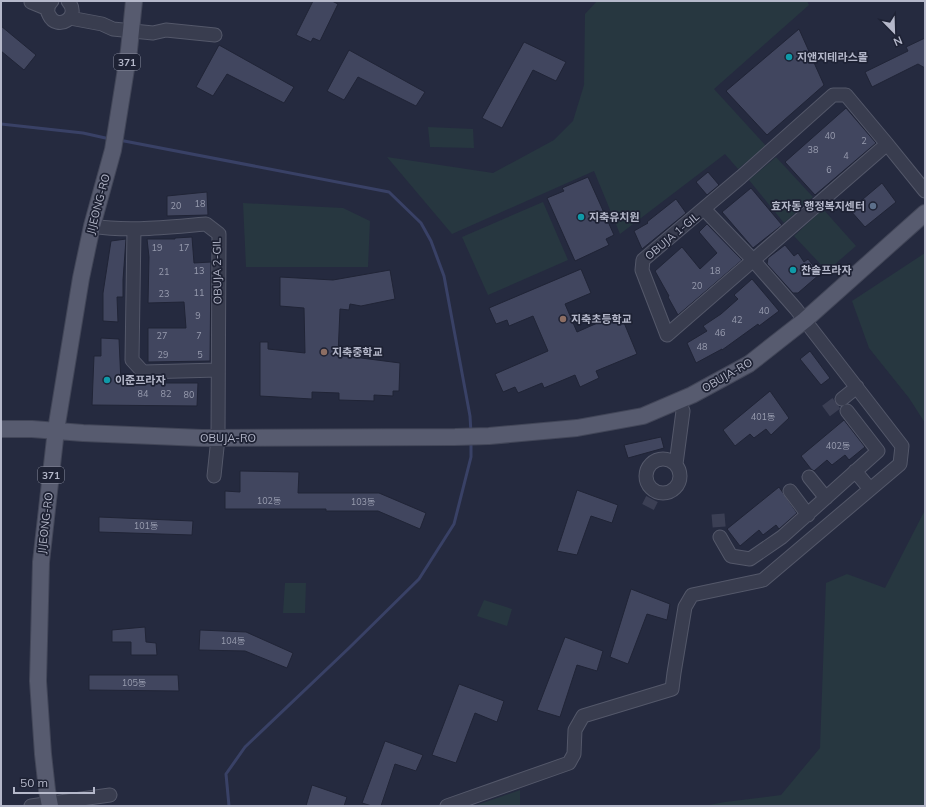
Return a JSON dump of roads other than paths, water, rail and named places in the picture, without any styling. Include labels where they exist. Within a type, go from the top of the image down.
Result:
[{"type":"main road","name":"371","points":[[132,30],[134,1]]},
{"type":"main road","name":"JIJEONG-RO","points":[[50,805],[43,754],[38,681],[41,562],[56,430],[81,278],[92,226],[113,150],[132,30]]},
{"type":"main road","name":"OBUJA-RO","points":[[1,429],[56,430],[84,433],[218,438],[455,437],[577,428],[643,416],[679,401],[749,364],[805,320],[925,213]]},
{"type":"street","points":[[31,2],[50,5],[49,17],[56,22],[64,22],[70,18],[73,10],[68,1]]},
{"type":"street","points":[[70,18],[102,24],[113,28],[153,33],[166,30],[215,35]]},
{"type":"street","name":"OBUJA 1-GIL","points":[[887,144],[667,335],[642,270],[643,260],[741,178],[833,95],[846,95],[887,144],[925,191]]},
{"type":"street","points":[[447,806],[569,763],[574,754],[575,730],[583,716],[672,689],[685,607],[692,595],[763,580],[900,464],[902,446],[857,387],[805,320],[753,260],[704,209]]},
{"type":"street","name":"OBUJA 2-GIL","points":[[92,226],[110,229],[134,229],[206,224],[218,234],[218,438],[214,476]]},
{"type":"street","points":[[134,229],[132,360],[143,372],[218,370]]},
{"type":"street","points":[[720,537],[731,556],[750,559],[782,537],[878,452],[845,405],[857,387]]},
{"type":"street","points":[[676,464],[661,458],[651,463],[646,473],[646,478],[654,495],[668,492],[678,486],[681,474],[676,464],[683,411],[679,401]]},
{"type":"street","points":[[855,471],[870,489]]},
{"type":"street","points":[[809,477],[826,498]]},
{"type":"street","points":[[790,491],[808,514]]},
{"type":"street","points":[[31,806],[50,805],[110,795]]},
{"type":"waterway","points":[[1,124],[83,133],[110,139]]},
{"type":"waterway","points":[[119,140],[389,192],[421,223],[431,241],[444,276],[470,416],[471,433]]},
{"type":"waterway","points":[[229,806],[226,774],[245,747],[419,579],[454,524],[471,457],[471,442]]},
{"type":"tunnel","points":[[826,411],[842,399]]},
{"type":"tunnel","points":[[648,507],[652,499]]},
{"type":"tunnel","points":[[718,514],[720,537]]},
{"type":"place","name":"지앤지테라스몰","points":[[789,57]]},
{"type":"place","name":"효자동 행정복지센터","points":[[873,206]]},
{"type":"place","name":"지축유치원","points":[[581,217]]},
{"type":"place","name":"찬솔프라자","points":[[793,270]]},
{"type":"place","name":"지축초등학교","points":[[563,319]]},
{"type":"place","name":"지축중학교","points":[[324,352]]},
{"type":"place","name":"이준프라자","points":[[107,380]]}]
